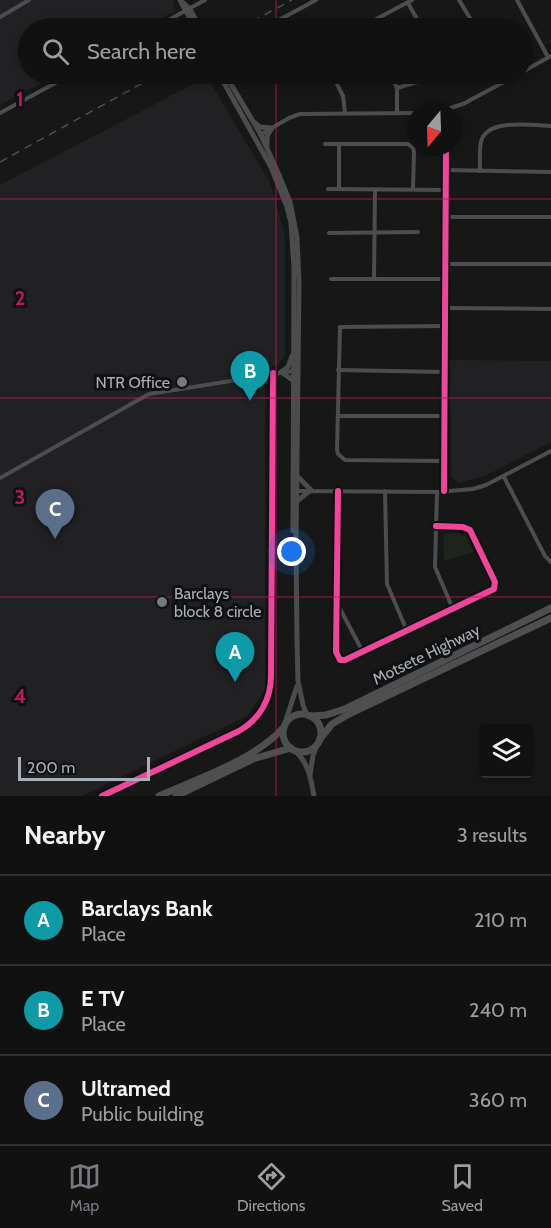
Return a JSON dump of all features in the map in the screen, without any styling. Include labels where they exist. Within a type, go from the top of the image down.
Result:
[{"type":"highway","name":"Motsete Highway","points":[[309,715],[326,716],[345,709],[551,608]]},
{"type":"highway","name":"Motsete Highway","points":[[319,740],[332,724],[349,714],[551,618]]},
{"type":"highway","points":[[159,796],[250,754],[269,742],[292,716],[309,715],[318,723],[319,740],[309,750],[302,752],[292,749],[253,759],[176,796]]},
{"type":"highway","points":[[285,725],[284,739],[292,749]]},
{"type":"main road","points":[[180,0],[193,18]]},
{"type":"main road","points":[[187,10],[191,18]]},
{"type":"main road","points":[[225,84],[267,148],[290,202],[296,251],[296,474],[293,571],[296,581]]},
{"type":"main road","points":[[231,84],[254,123],[286,207],[296,251],[294,352],[296,371],[294,382],[298,681],[303,705],[309,715]]},
{"type":"main road","points":[[254,123],[260,127],[272,128],[267,136],[267,148]]},
{"type":"main road","points":[[294,352],[290,363],[281,372],[294,382]]},
{"type":"main road","points":[[296,474],[302,484],[311,490],[297,501]]},
{"type":"main road","points":[[285,725],[298,681]]},
{"type":"main road","points":[[310,777],[313,756],[319,740]]},
{"type":"main road","points":[[292,749],[303,758],[315,796]]},
{"type":"street","points":[[0,17],[29,0]]},
{"type":"street","points":[[172,18],[205,0]]},
{"type":"street","points":[[283,18],[316,0]]},
{"type":"street","points":[[459,0],[470,18]]},
{"type":"street","points":[[517,0],[528,18]]},
{"type":"street","points":[[378,18],[410,1],[418,18]]},
{"type":"street","points":[[533,27],[550,56],[533,66]]},
{"type":"street","points":[[0,113],[54,84]]},
{"type":"street","points":[[338,84],[343,96],[345,113]]},
{"type":"street","points":[[396,84],[398,88],[397,113]]},
{"type":"street","points":[[398,88],[411,84]]},
{"type":"street","points":[[461,105],[500,84]]},
{"type":"street","points":[[258,136],[289,117],[300,114],[407,113]]},
{"type":"street","points":[[480,171],[481,142],[489,130],[501,126],[551,126]]},
{"type":"street","points":[[325,144],[411,146],[414,152],[413,189]]},
{"type":"street","points":[[339,145],[339,189]]},
{"type":"street","points":[[444,491],[444,264],[447,156]]},
{"type":"street","points":[[448,170],[551,172]]},
{"type":"street","points":[[328,189],[447,190]]},
{"type":"street","points":[[374,278],[375,190]]},
{"type":"street","points":[[446,217],[551,217]]},
{"type":"street","points":[[329,232],[418,232]]},
{"type":"street","points":[[444,264],[551,264]]},
{"type":"street","points":[[331,279],[444,279]]},
{"type":"street","points":[[444,308],[551,309]]},
{"type":"street","points":[[443,461],[345,460],[337,450],[339,329],[342,326],[444,326]]},
{"type":"street","points":[[338,370],[444,372]]},
{"type":"street","points":[[0,478],[149,394],[296,371]]},
{"type":"street","points":[[102,796],[239,731],[251,723],[267,700],[271,686],[273,373]]},
{"type":"street","points":[[338,416],[444,416]]},
{"type":"street","points":[[295,491],[437,492],[473,489],[504,477],[550,453]]},
{"type":"street","points":[[504,477],[545,556],[551,562]]},
{"type":"street","points":[[338,491],[336,602],[337,657],[340,660],[363,652],[492,591],[495,587],[495,582],[470,530],[463,527],[436,526]]},
{"type":"street","points":[[385,491],[387,584],[407,631]]},
{"type":"street","points":[[437,492],[436,571],[453,609]]},
{"type":"street","points":[[336,602],[363,652]]},
{"type":"shaded area","points":[[0,0],[173,0],[175,11],[162,18],[18,18],[18,84],[40,84],[0,105]]},
{"type":"shaded area","points":[[194,84],[211,84],[270,182],[285,236],[285,356],[277,366],[265,368],[265,690],[247,716],[82,796],[0,796],[0,185]]},
{"type":"shaded area","points":[[450,360],[551,361],[551,442],[487,475],[459,483],[451,477]]},
{"type":"shaded area","points":[[458,533],[465,536],[474,552],[444,561],[443,534]]},
{"type":"railway","points":[[259,18],[292,0]]},
{"type":"railway","points":[[0,162],[141,84]]},
{"type":"cycle path","points":[[444,491],[446,156]]},
{"type":"cycle path","points":[[102,796],[239,731],[253,721],[263,708],[269,693],[271,676],[273,373]]},
{"type":"cycle path","points":[[338,491],[336,652],[340,660],[345,660],[494,589],[495,582],[470,530],[463,527],[436,526]]},
{"type":"place","name":"NTR Office","points":[[182,382]]},
{"type":"place","name":"E TV","points":[[250,401]]},
{"type":"place","name":"Ultramed","points":[[55,539]]},
{"type":"place","name":"Barclays block 8 circle","points":[[162,602]]},
{"type":"place","name":"Barclays Bank","points":[[235,682]]}]
